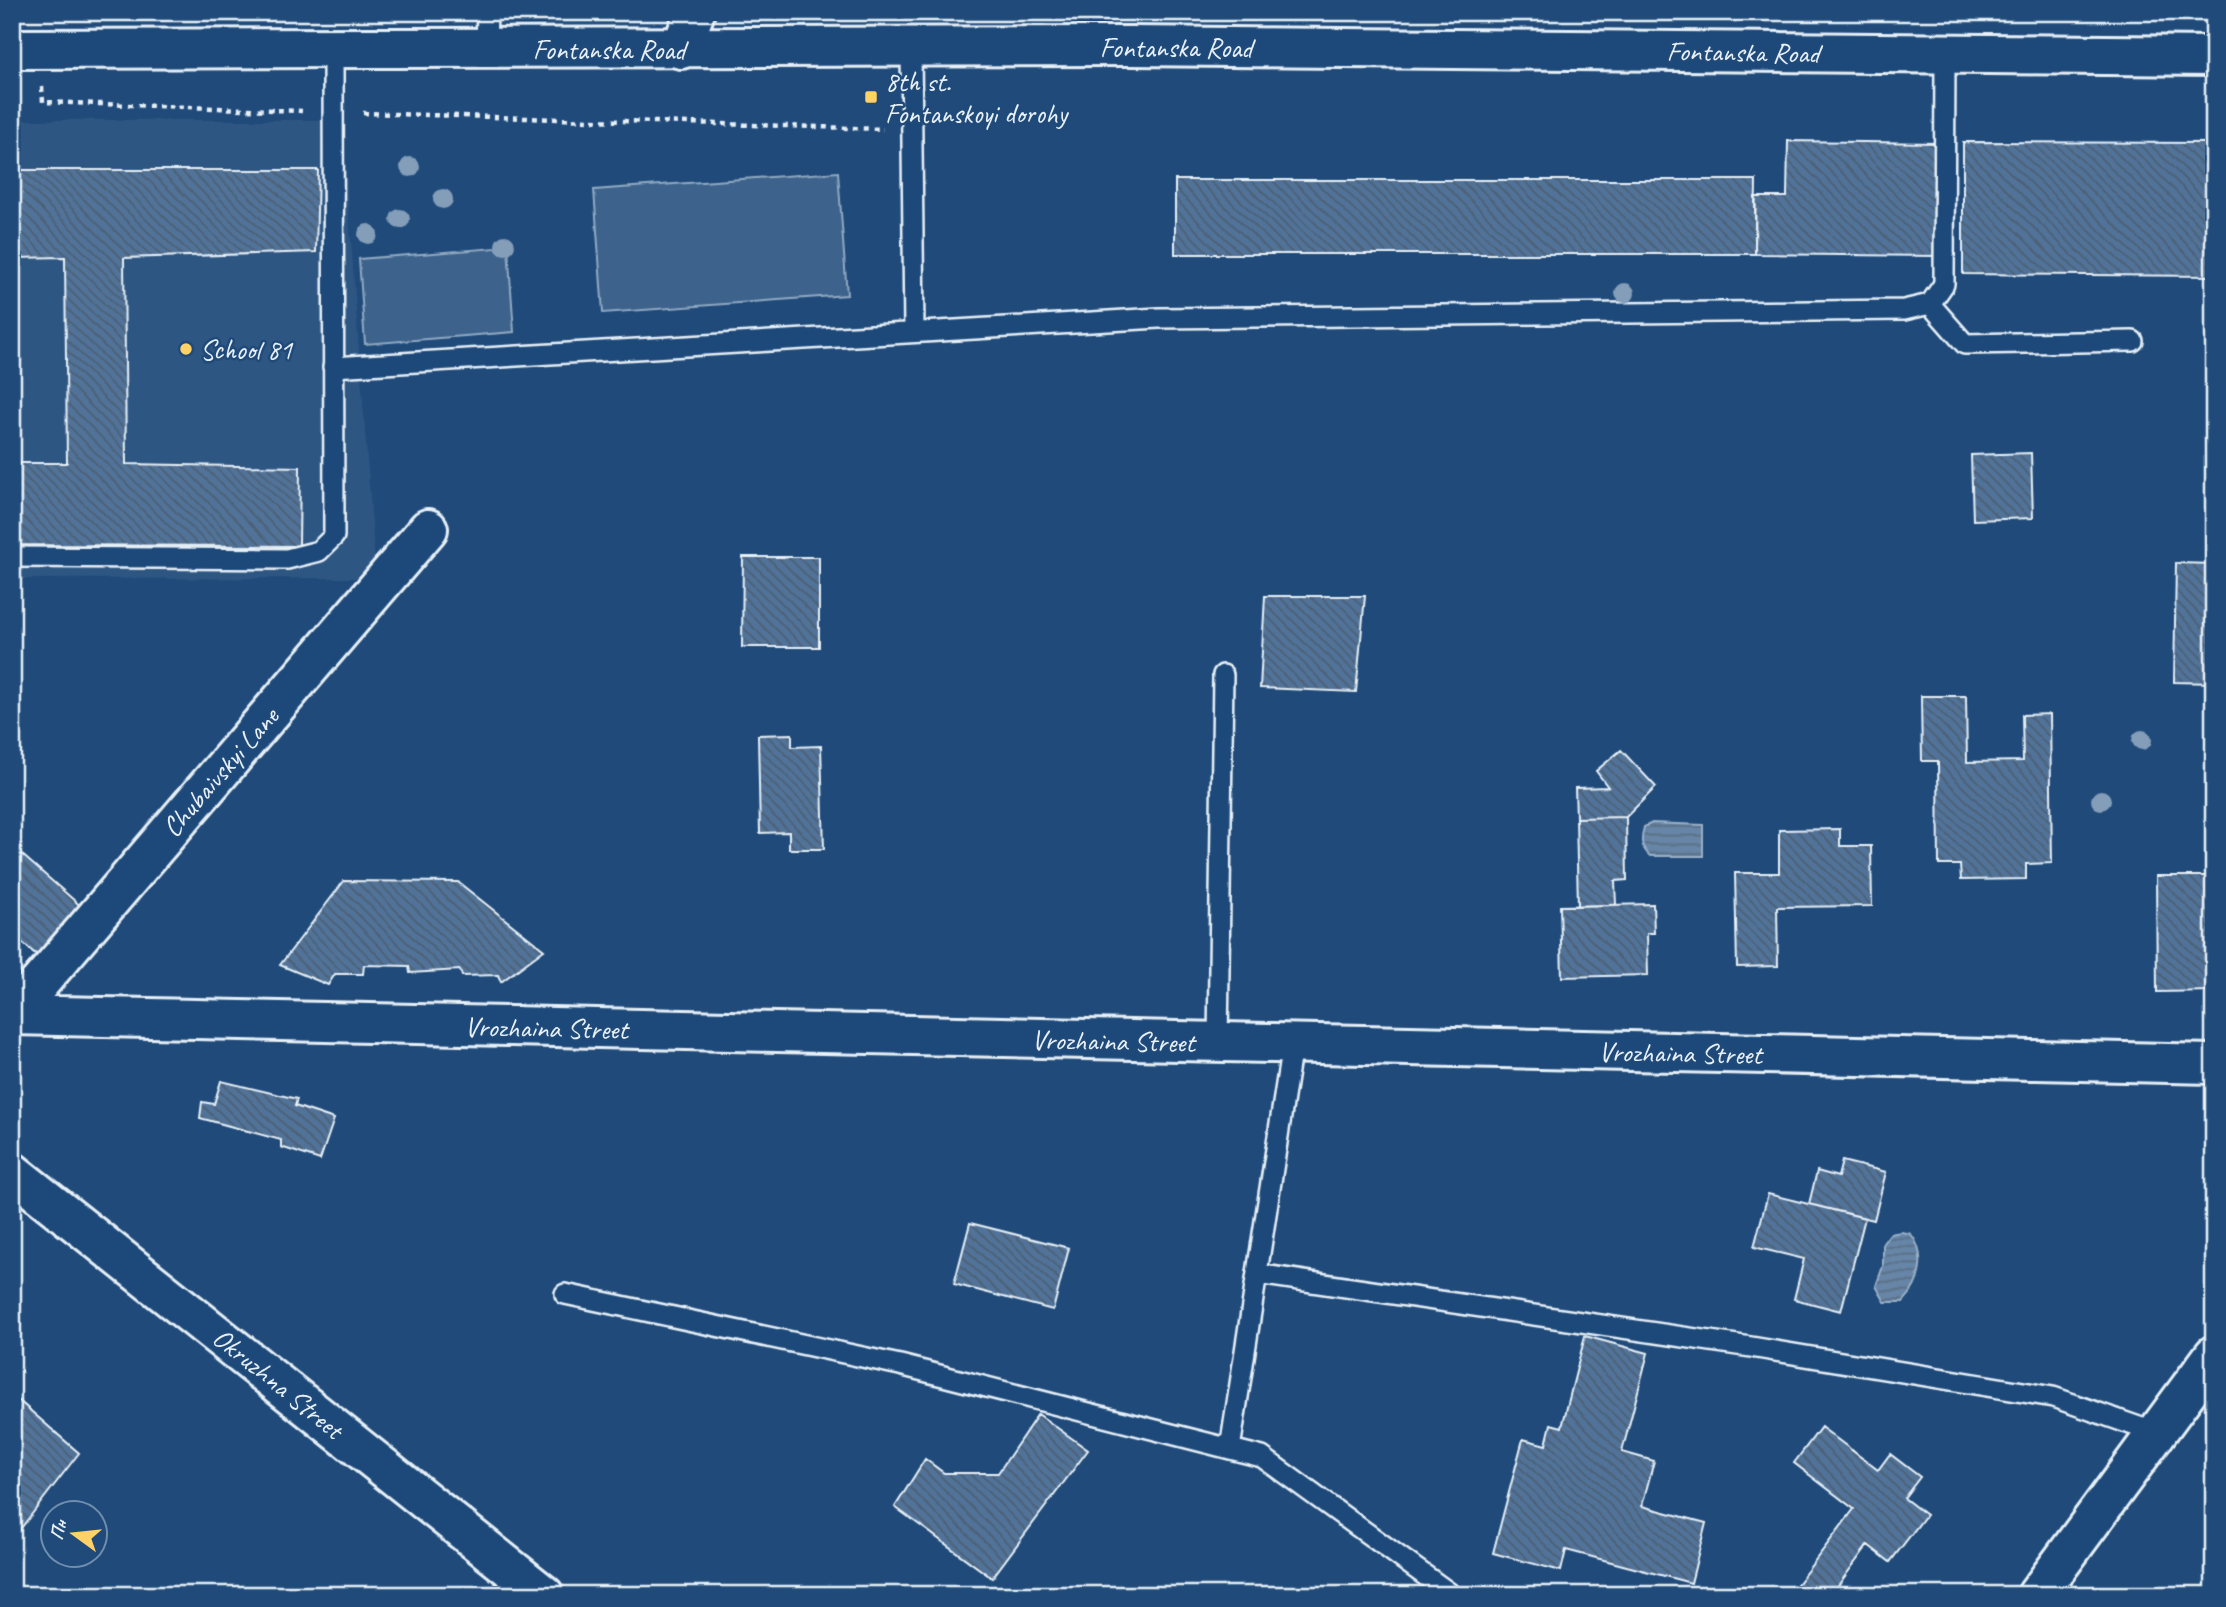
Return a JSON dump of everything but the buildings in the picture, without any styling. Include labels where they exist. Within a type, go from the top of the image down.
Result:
[{"type":"street","points":[[681,49],[695,12]]},
{"type":"street","name":"Fontanska Road","points":[[27,49],[333,48],[486,30],[681,49],[1130,46],[2214,56]]},
{"type":"street","name":"Chubaivskyi Lane","points":[[12,1015],[428,529]]},
{"type":"street","name":"Vrozhaina Street","points":[[12,1015],[2214,1064]]},
{"type":"street","name":"Okruzhna Street","points":[[12,1172],[544,1595]]},
{"type":"street","points":[[2038,1595],[2214,1354]]},
{"type":"lane","points":[[12,557],[287,559],[319,551],[334,536],[333,48]]},
{"type":"lane","points":[[911,48],[914,332]]},
{"type":"lane","points":[[334,367],[1159,318],[1904,310],[1930,304],[1944,284],[1945,54]]},
{"type":"lane","points":[[1930,304],[1965,344],[2133,341]]},
{"type":"lane","points":[[1219,1043],[1223,675]]},
{"type":"lane","points":[[1230,1449],[1292,1045]]},
{"type":"lane","points":[[1257,1274],[1751,1347],[2053,1397],[2156,1433]]},
{"type":"lane","points":[[565,1294],[900,1365],[1262,1458],[1452,1595]]},
{"type":"path","points":[[27,49],[43,102],[912,130]]},
{"type":"shaded area","name":"School 81","points":[[12,120],[342,120],[376,578],[12,579]]},
{"type":"shaded area","points":[[838,172],[847,295],[603,313],[594,190]]},
{"type":"shaded area","points":[[508,247],[514,332],[365,344],[359,259]]},
{"type":"shaded area","points":[[1652,823],[1703,825],[1703,856],[1650,856],[1644,849],[1642,839],[1644,827]]},
{"type":"shaded area","points":[[1890,1234],[1911,1234],[1916,1242],[1920,1260],[1918,1278],[1903,1302],[1885,1302],[1876,1286],[1883,1266],[1883,1243]]},
{"type":"place","name":"8th st. Fontanskoyi dorohy","points":[[871,97]]},
{"type":"place","name":"School 81","points":[[186,349]]}]
